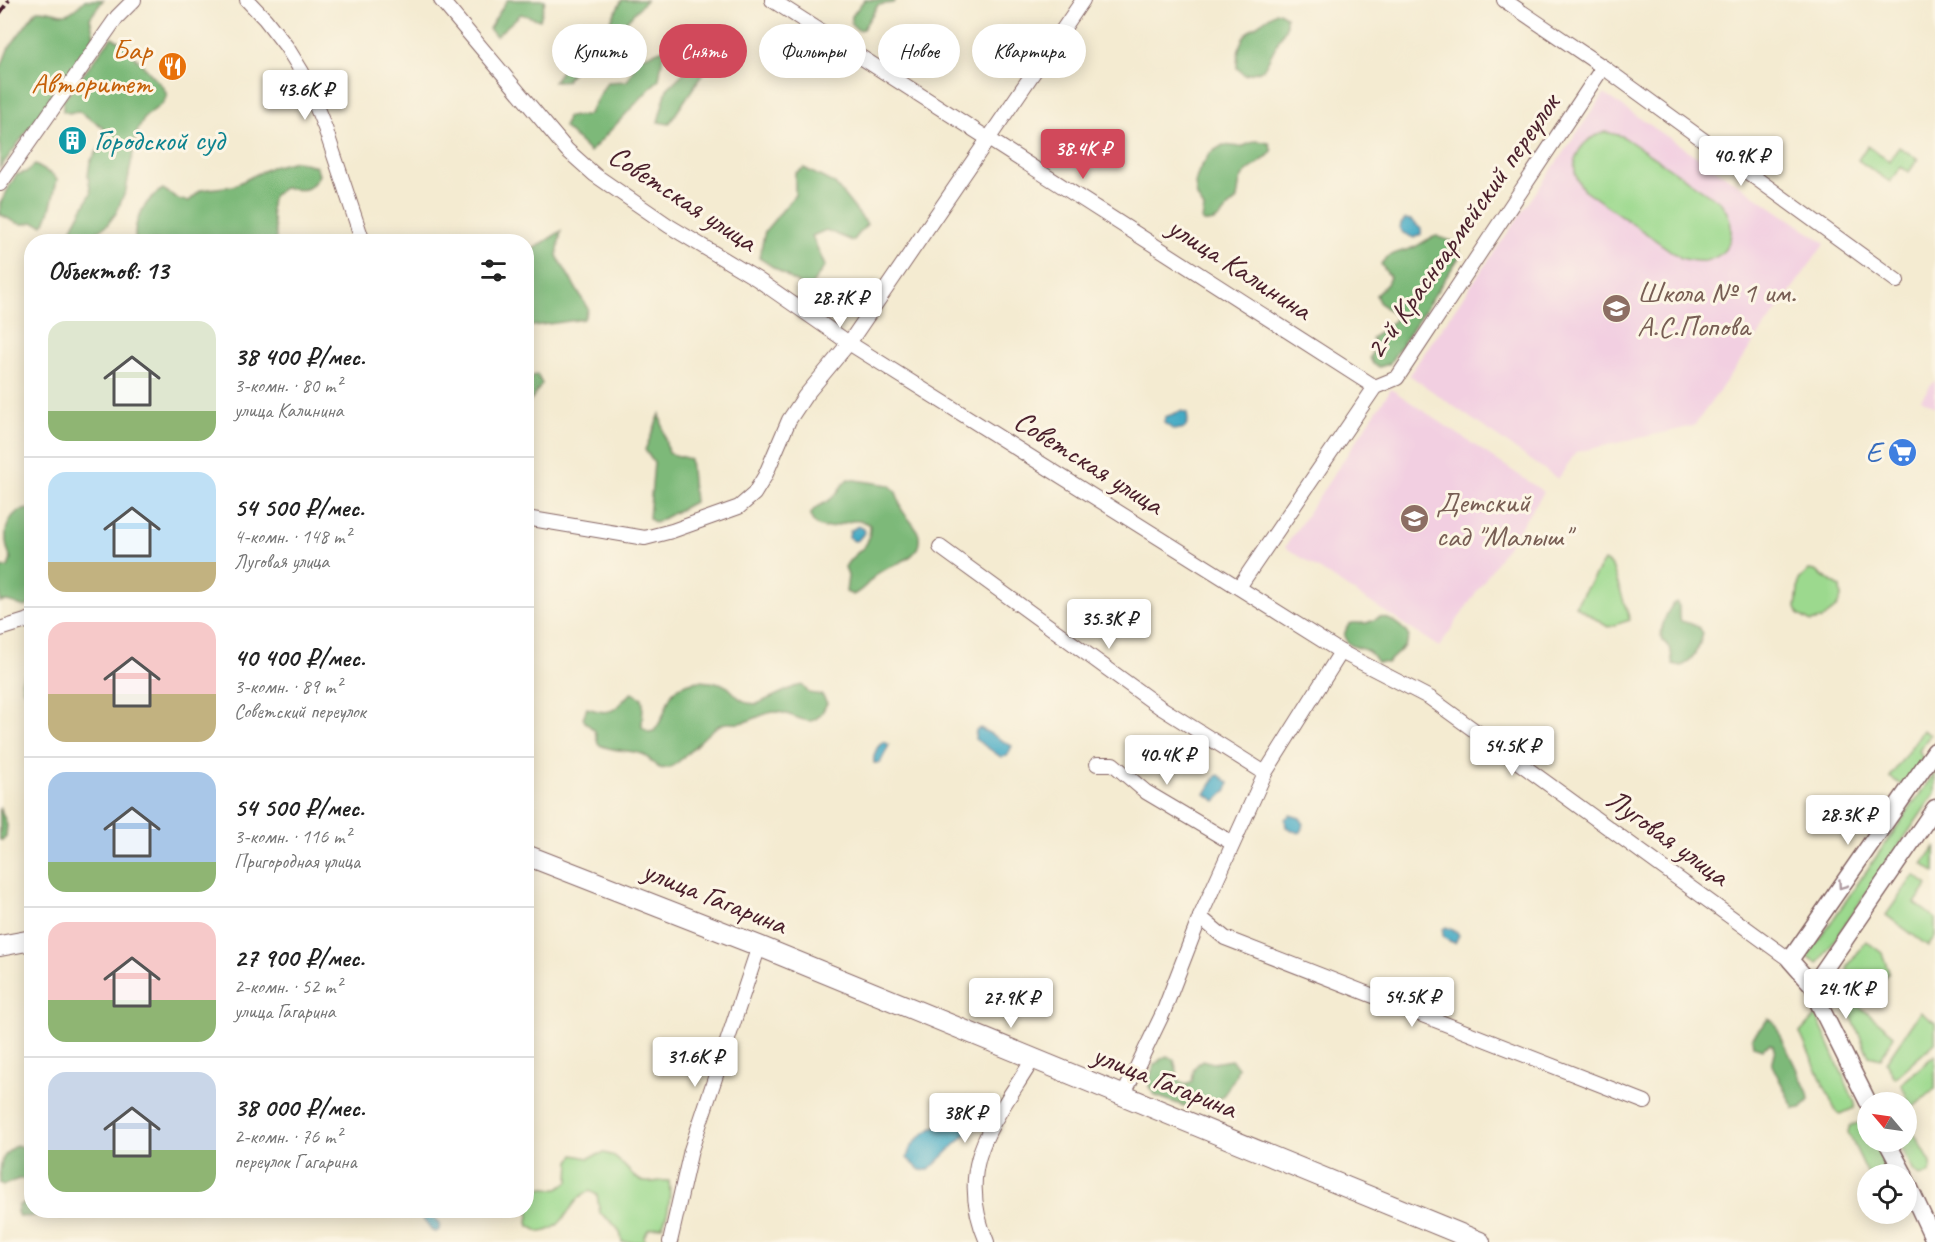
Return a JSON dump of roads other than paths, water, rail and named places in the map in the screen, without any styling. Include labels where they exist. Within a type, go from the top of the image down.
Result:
[{"type":"main road","name":"улица Гагарина","points":[[534,858],[759,946],[1123,1096],[1451,1237],[1480,1242]]},
{"type":"main road","points":[[0,946],[24,942]]},
{"type":"street","points":[[0,184],[117,17],[134,0]]},
{"type":"street","points":[[247,0],[279,37],[302,72],[325,128],[360,234]]},
{"type":"street","name":"Советская улица","points":[[441,0],[567,150],[596,175],[669,226],[757,279],[849,343],[1239,587]]},
{"type":"street","name":"улица Калинина","points":[[772,0],[1375,387]]},
{"type":"street","points":[[534,519],[645,538],[672,531],[739,507],[754,494],[789,420],[849,343],[1083,0]]},
{"type":"street","points":[[1504,0],[1603,67],[1897,281]]},
{"type":"street","name":"2-й Красноармейский переулок","points":[[1239,587],[1375,387],[1397,378],[1603,67]]},
{"type":"street","points":[[940,547],[1160,707],[1265,773]]},
{"type":"street","name":"Луговая улица","points":[[1239,587],[1341,652],[1430,698],[1790,960]]},
{"type":"street","points":[[0,629],[24,622]]},
{"type":"street","points":[[1123,1096],[1163,1013],[1200,917],[1265,773],[1341,652]]},
{"type":"street","points":[[1863,1092],[1819,1004],[1813,986],[1790,960],[1935,750]]},
{"type":"street","points":[[1096,764],[1113,764],[1146,792],[1232,843]]},
{"type":"street","points":[[1813,986],[1935,808]]},
{"type":"street","points":[[1200,917],[1226,938],[1645,1102]]},
{"type":"street","points":[[670,1242],[691,1150],[759,946]]},
{"type":"street","points":[[987,1242],[977,1214],[973,1176],[980,1150],[1033,1059]]},
{"type":"street","points":[[1917,1204],[1935,1242]]},
{"type":"water","points":[[1405,219],[1411,220],[1421,229],[1421,234],[1414,238],[1403,233],[1400,229]]},
{"type":"water","points":[[1181,411],[1187,413],[1188,421],[1185,428],[1174,430],[1164,423],[1165,417]]},
{"type":"water","points":[[858,526],[865,532],[854,541],[849,537],[850,531]]},
{"type":"water","points":[[980,728],[1012,746],[1007,756],[1001,757],[975,739],[976,730]]},
{"type":"water","points":[[885,742],[889,745],[880,763],[874,763],[876,750]]},
{"type":"water","points":[[1219,775],[1229,783],[1227,790],[1216,801],[1205,794],[1216,776]]},
{"type":"water","points":[[1290,815],[1300,818],[1304,824],[1300,832],[1286,827],[1285,819]]},
{"type":"water","points":[[1446,927],[1459,935],[1455,943],[1444,937],[1443,929]]},
{"type":"water","points":[[956,1117],[966,1117],[972,1124],[970,1130],[929,1170],[920,1170],[907,1158],[909,1150],[926,1132]]},
{"type":"water","points":[[434,1218],[440,1225],[439,1230],[432,1231],[423,1219]]},
{"type":"railway","points":[[0,13],[9,0]]},
{"type":"place","name":"Бар Авторитет","points":[[173,66]]},
{"type":"place","name":"Городской суд","points":[[73,140]]},
{"type":"place","name":"Школа № 1 им. А.С.Попова","points":[[1616,309]]},
{"type":"place","name":"Е","points":[[1903,452]]},
{"type":"place","name":"Детский сад \"Малыш\"","points":[[1415,519]]}]
